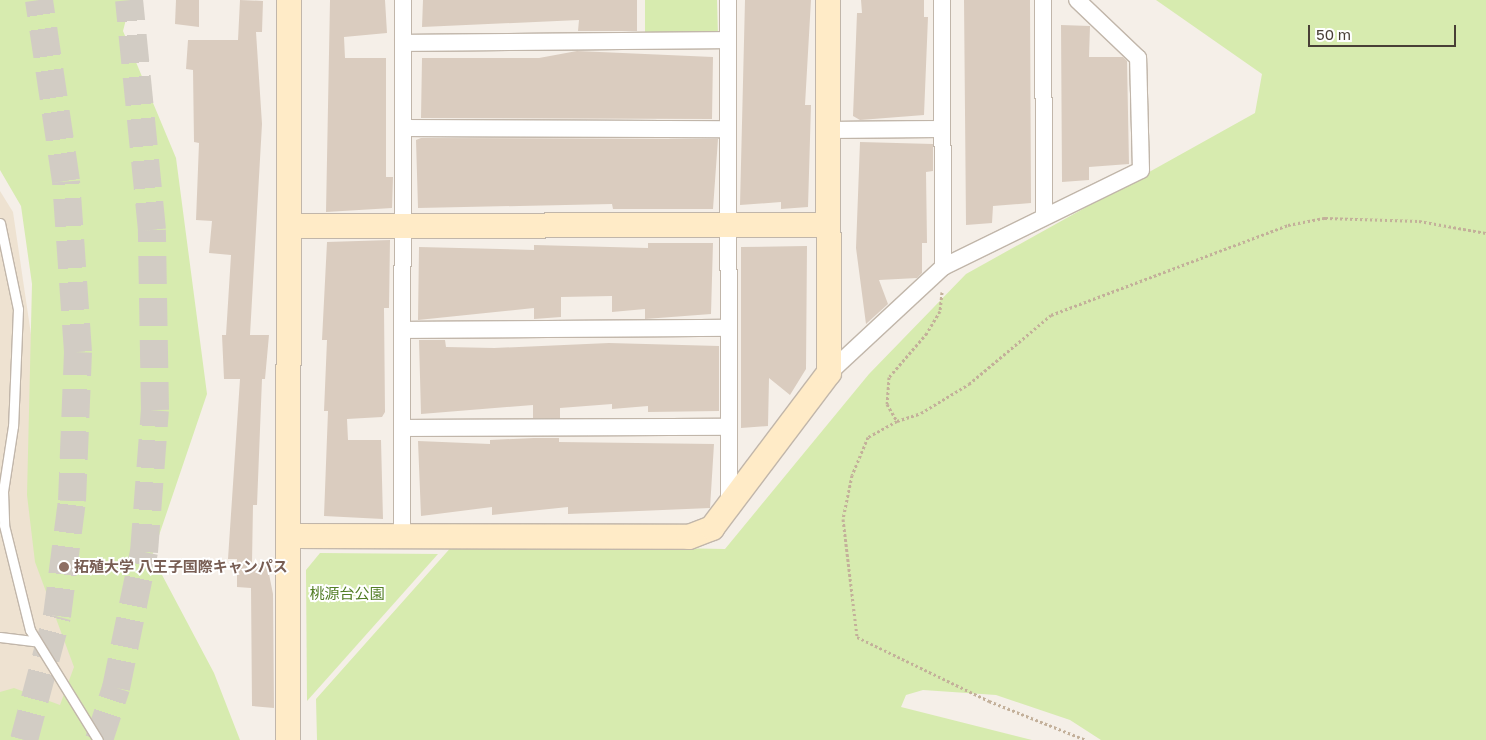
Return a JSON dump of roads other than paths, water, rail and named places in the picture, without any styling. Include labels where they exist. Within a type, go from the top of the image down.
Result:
[{"type":"street","points":[[288,0],[288,740]]},
{"type":"street","points":[[402,537],[403,0]]},
{"type":"street","points":[[728,0],[729,508]]},
{"type":"street","points":[[828,0],[829,373]]},
{"type":"street","points":[[942,0],[943,266]]},
{"type":"street","points":[[1043,0],[1044,214]]},
{"type":"street","points":[[289,536],[689,536],[712,528],[729,508],[829,373],[943,266],[1044,214],[1141,170],[1138,58],[1077,0]]},
{"type":"street","points":[[403,43],[728,40]]},
{"type":"street","points":[[403,128],[728,129]]},
{"type":"street","points":[[828,130],[942,129]]},
{"type":"street","points":[[289,226],[828,225]]},
{"type":"street","points":[[403,330],[729,328]]},
{"type":"street","points":[[403,428],[729,427]]},
{"type":"lane","points":[[0,223],[18,309],[13,426],[3,491],[4,525],[16,585],[35,641],[98,740]]},
{"type":"lane","points":[[0,637],[35,641]]},
{"type":"tunnel","points":[[24,740],[57,616],[72,501],[78,352],[66,181],[39,0]]},
{"type":"tunnel","points":[[99,740],[116,688],[144,552],[155,410],[152,230],[129,0]]},
{"type":"place","name":"拓殖大学 八王子国際キャンパス","points":[[64,567]]},
{"type":"park label","name":"桃源台公園","points":[[347,594]]}]
